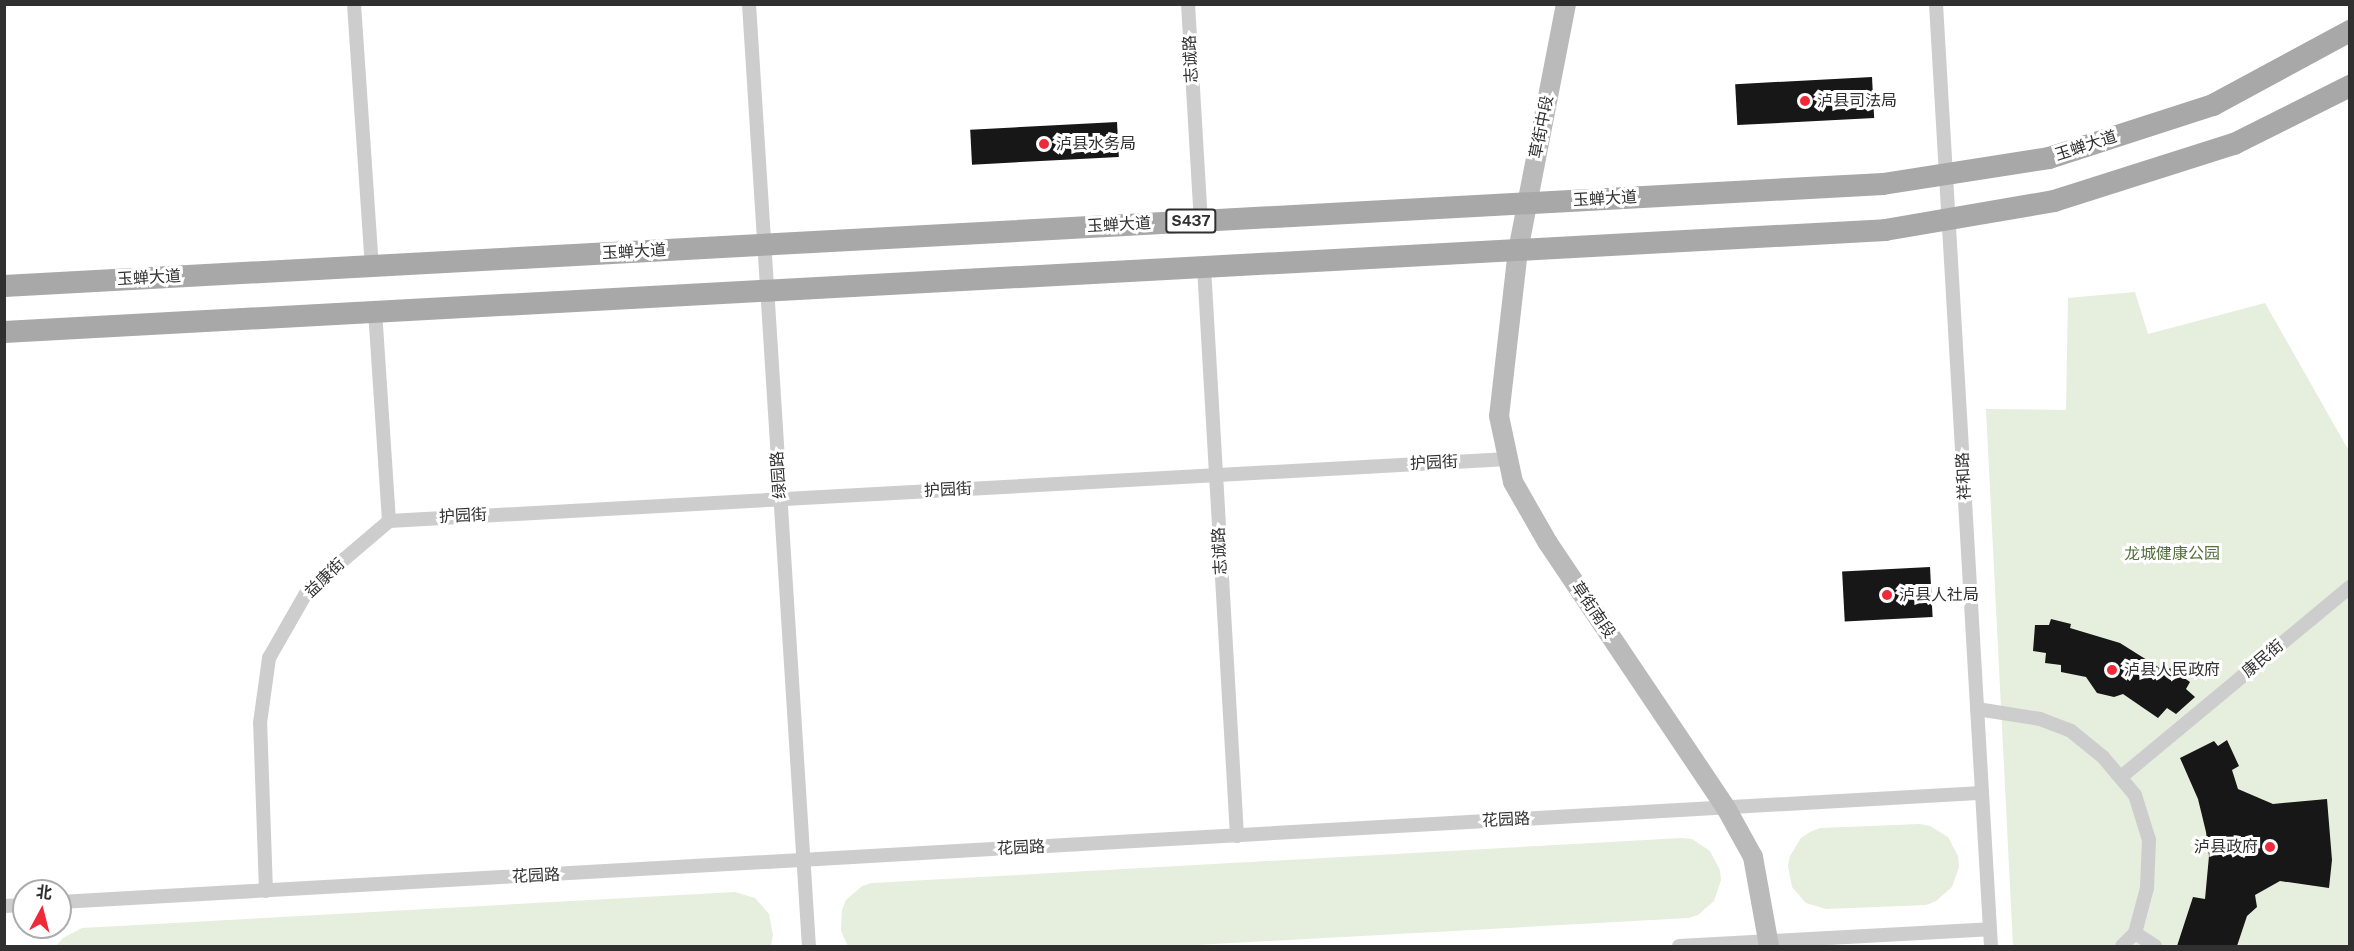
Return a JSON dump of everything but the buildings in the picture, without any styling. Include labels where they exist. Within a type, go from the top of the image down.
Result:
[{"type":"main road","name":"草街中段","points":[[1518,250],[1566,4]]},
{"type":"main road","name":"玉蝉大道","points":[[4,286],[1883,183],[2049,158],[2213,105],[2349,31]]},
{"type":"main road","points":[[4,332],[1885,230],[2054,201],[2234,144],[2349,86]]},
{"type":"main road","name":"草街南段","points":[[1518,250],[1499,416],[1513,482],[1548,543],[1726,808],[1753,857],[1769,944]]},
{"type":"main road","points":[[4,271],[35,284]]},
{"type":"main road","points":[[4,345],[34,330]]},
{"type":"street","points":[[354,4],[372,266]]},
{"type":"street","name":"绿园路","points":[[749,4],[809,946]]},
{"type":"street","name":"志诚路","points":[[1188,4],[1201,221]]},
{"type":"street","name":"祥和路","points":[[1936,4],[1991,946]]},
{"type":"street","name":"志诚路","points":[[1204,267],[1237,836]]},
{"type":"street","points":[[375,311],[389,520]]},
{"type":"street","name":"护园街","points":[[389,520],[1508,459]]},
{"type":"street","name":"益康街","points":[[266,891],[260,723],[269,658],[308,590],[389,520]]},
{"type":"street","name":"康民街","points":[[2121,777],[2349,587]]},
{"type":"street","points":[[1977,709],[2040,719],[2071,731],[2103,757],[2135,795],[2149,840],[2147,888],[2135,933],[2122,946]]},
{"type":"street","name":"花园路","points":[[72,901],[1982,793]]},
{"type":"street","points":[[1679,946],[1769,944],[1990,928]]},
{"type":"street","points":[[2135,933],[2155,946]]},
{"type":"green space","name":"龙城健康公园","points":[[2135,292],[2148,334],[2265,303],[2349,451],[2349,946],[2013,946],[1986,409],[2066,410],[2068,298]]},
{"type":"green space","points":[[1920,824],[1930,826],[1948,837],[1958,856],[1959,867],[1952,887],[1936,901],[1926,905],[1826,909],[1806,903],[1792,887],[1788,866],[1790,856],[1801,838],[1810,832],[1820,828]]},
{"type":"green space","points":[[1692,839],[1710,851],[1720,870],[1721,880],[1714,901],[1698,915],[1688,918],[1178,946],[848,946],[841,931],[842,910],[846,900],[862,886],[872,883]]},
{"type":"green space","points":[[735,892],[755,898],[769,914],[773,935],[771,946],[56,946],[62,939],[72,939],[72,933],[82,928]]},
{"type":"place","name":"泸县司法局","points":[[1805,101]]},
{"type":"place","name":"泸县水务局","points":[[1044,144]]},
{"type":"place","name":"泸县人社局","points":[[1887,595]]},
{"type":"place","name":"泸县人民政府","points":[[2112,670]]},
{"type":"place","name":"泸县政府","points":[[2270,847]]}]
